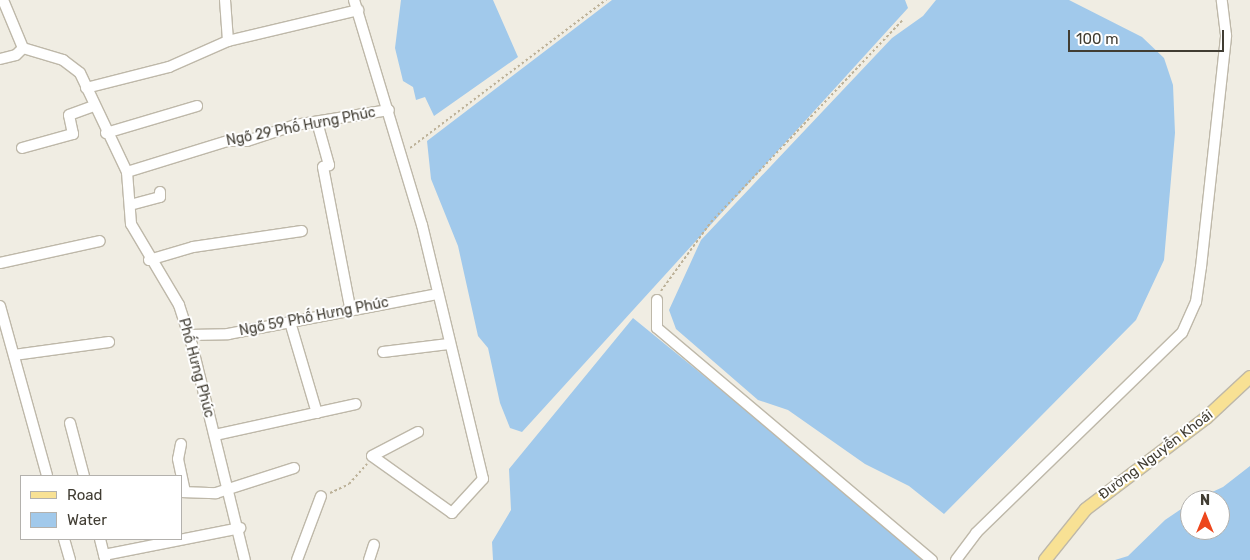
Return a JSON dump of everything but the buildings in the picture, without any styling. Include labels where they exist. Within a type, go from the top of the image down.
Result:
[{"type":"main road","name":"Đường Nguyễn Khoái","points":[[1045,560],[1086,509],[1220,406],[1250,376]]},
{"type":"street","points":[[225,0],[228,42]]},
{"type":"street","points":[[354,0],[402,154],[483,479],[452,513],[372,456],[418,432]]},
{"type":"street","points":[[956,560],[976,533],[1182,333],[1196,302],[1202,267],[1226,34],[1222,0]]},
{"type":"street","points":[[0,59],[16,55],[23,48],[2,6]]},
{"type":"street","points":[[86,88],[168,67],[228,42],[358,10]]},
{"type":"street","name":"Phố Hưng Phúc","points":[[23,48],[73,65],[127,172],[131,224],[149,260],[179,305],[189,335],[240,528],[245,560]]},
{"type":"street","points":[[22,148],[73,134],[69,115],[94,106]]},
{"type":"street","points":[[106,133],[197,106]]},
{"type":"street","name":"Ngõ 29 Phố Hưng Phúc","points":[[127,172],[228,141],[247,141],[316,122],[389,110]]},
{"type":"street","points":[[316,122],[329,165],[323,167],[350,307]]},
{"type":"street","points":[[130,206],[160,197],[160,192]]},
{"type":"street","points":[[149,260],[193,247],[302,231]]},
{"type":"street","points":[[0,263],[100,241]]},
{"type":"street","name":"Ngõ 59 Phố Hưng Phúc","points":[[189,335],[228,334],[290,322],[350,307],[438,294]]},
{"type":"street","points":[[657,300],[657,328],[932,560]]},
{"type":"street","points":[[0,306],[47,475]]},
{"type":"street","points":[[290,322],[317,413]]},
{"type":"street","points":[[14,355],[109,342]]},
{"type":"street","points":[[383,352],[449,344]]},
{"type":"street","points":[[215,435],[356,404]]},
{"type":"street","points":[[70,423],[84,475]]},
{"type":"street","points":[[180,475],[178,459],[181,444]]},
{"type":"street","points":[[183,491],[216,493],[229,487],[294,468]]},
{"type":"street","points":[[298,560],[321,496]]},
{"type":"street","points":[[100,540],[105,557],[240,528]]},
{"type":"street","points":[[64,540],[70,560]]},
{"type":"street","points":[[369,560],[374,544]]},
{"type":"path","points":[[402,154],[606,0]]},
{"type":"path","points":[[657,300],[672,270],[711,222],[904,20]]},
{"type":"path","points":[[321,496],[349,484],[372,456]]},
{"type":"water","points":[[401,0],[493,0],[518,57],[434,116],[425,97],[416,100],[413,87],[403,81],[395,48]]},
{"type":"water","points":[[612,0],[905,0],[908,8],[522,432],[510,428],[500,403],[488,348],[478,336],[458,246],[431,179],[427,141]]},
{"type":"water","points":[[936,0],[1069,0],[1142,37],[1164,58],[1173,85],[1175,133],[1164,260],[1136,320],[944,514],[909,486],[865,464],[788,410],[758,400],[676,329],[669,310],[701,240],[892,38],[923,16]]},
{"type":"water","points":[[633,318],[784,441],[922,560],[493,560],[492,542],[511,510],[509,469]]},
{"type":"water","points":[[1250,466],[1250,560],[1115,560],[1128,556],[1165,520],[1180,510],[1180,540],[1230,540],[1230,490],[1217,490]]}]
